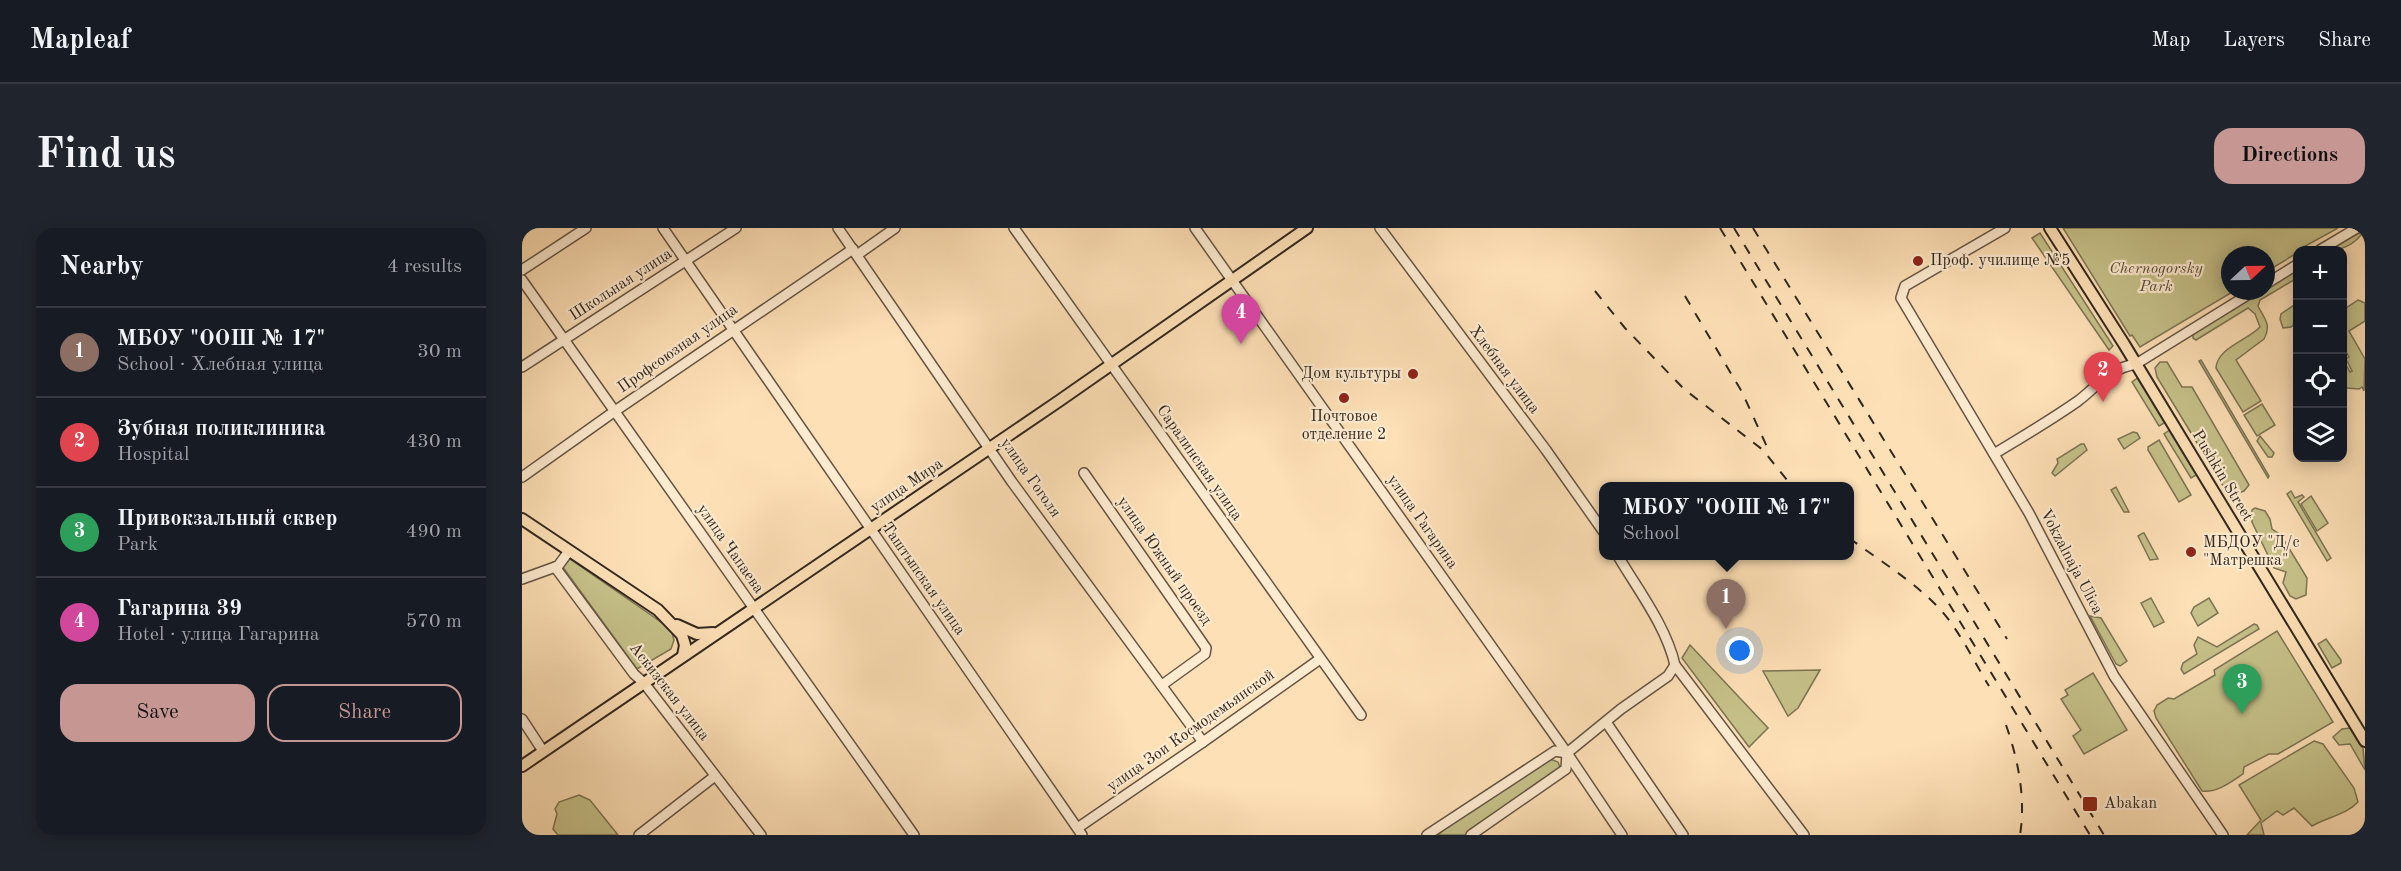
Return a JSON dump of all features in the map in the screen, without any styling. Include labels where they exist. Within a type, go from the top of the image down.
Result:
[{"type":"main road","name":"улица Мира","points":[[522,766],[1111,365],[1307,228]]},
{"type":"main road","name":"Pushkin Street","points":[[2050,228],[2136,364],[2365,741]]},
{"type":"main road","points":[[522,519],[658,610],[682,635],[685,645],[683,656]]},
{"type":"main road","points":[[672,623],[697,634],[716,633]]},
{"type":"street","points":[[522,270],[586,228]]},
{"type":"street","name":"Таштыпская улица","points":[[663,228],[1080,831]]},
{"type":"street","name":"Школьная улица","points":[[522,367],[736,228]]},
{"type":"street","name":"улица Гоголя","points":[[838,228],[1012,482],[1203,742]]},
{"type":"street","name":"Профсоюзная улица","points":[[522,477],[733,329],[895,228]]},
{"type":"street","name":"Саралинская улица","points":[[1014,228],[1361,715]]},
{"type":"street","name":"улица Гагарина","points":[[1195,228],[1568,753],[1622,835]]},
{"type":"street","name":"Хлебная улица","points":[[1380,228],[1546,450],[1599,525]]},
{"type":"street","name":"Vokzalnaja Ulica","points":[[2005,228],[1905,286],[1901,298],[2029,513],[2114,676],[2223,835]]},
{"type":"street","points":[[2327,246],[2357,228]]},
{"type":"street","points":[[2275,278],[2293,267]]},
{"type":"street","name":"улица Чапаева","points":[[522,280],[914,835]]},
{"type":"street","points":[[1994,454],[2078,400],[2113,371],[2136,364],[2239,300]]},
{"type":"street","name":"улица Южный проезд","points":[[1084,473],[1206,648],[1205,654],[1162,685]]},
{"type":"street","points":[[522,579],[555,567],[569,551]]},
{"type":"street","points":[[1621,560],[1662,630],[1675,665],[1804,835]]},
{"type":"street","name":"Аскизская улица","points":[[555,567],[634,674],[644,683],[759,834]]},
{"type":"street","name":"улица Зои Космодемьянской","points":[[1080,831],[1320,659]]},
{"type":"street","points":[[1471,835],[1566,769],[1568,753],[1668,676],[1675,665]]},
{"type":"street","points":[[522,719],[543,751]]},
{"type":"street","points":[[1606,722],[1683,835]]},
{"type":"street","points":[[1427,835],[1555,751],[1568,753]]},
{"type":"street","points":[[639,835],[715,776]]},
{"type":"green space","name":"Chernogorsky Park","points":[[2063,228],[2338,228],[2305,246],[2293,246],[2293,255],[2275,266],[2275,246],[2221,246],[2221,299],[2140,347],[2132,335],[2130,336]]},
{"type":"green space","points":[[2358,231],[2361,235],[2350,245],[2334,246]]},
{"type":"green space","points":[[2040,233],[2113,346],[2109,350],[2032,238]]},
{"type":"green space","points":[[2293,271],[2293,280],[2275,291],[2275,282]]},
{"type":"green space","points":[[2247,300],[2260,300],[2258,306],[2266,322],[2267,330],[2264,339],[2236,360],[2261,401],[2243,412],[2216,368],[2218,361],[2227,350],[2260,327],[2255,314],[2248,308],[2196,340],[2193,334]]},
{"type":"green space","points":[[2358,300],[2365,303],[2365,321],[2349,331],[2365,359],[2364,391],[2362,387],[2347,388],[2347,366],[2350,372],[2352,371],[2347,361],[2349,357],[2347,354],[2347,307]]},
{"type":"green space","points":[[2293,306],[2293,325],[2283,328],[2281,314]]},
{"type":"green space","points":[[2201,360],[2269,476],[2268,478],[2199,361]]},
{"type":"green space","points":[[2160,362],[2167,362],[2182,387],[2192,387],[2249,485],[2244,491],[2230,496],[2225,489],[2157,377],[2155,368]]},
{"type":"green space","points":[[2139,377],[2166,422],[2159,426],[2132,382]]},
{"type":"green space","points":[[2262,404],[2275,425],[2257,436],[2244,415]]},
{"type":"green space","points":[[2171,429],[2198,474],[2191,478],[2164,434]]},
{"type":"green space","points":[[2133,432],[2137,433],[2140,438],[2124,449],[2118,439]]},
{"type":"green space","points":[[2260,436],[2274,453],[2272,457],[2268,457],[2257,441]]},
{"type":"green space","points":[[2159,440],[2191,495],[2179,502],[2148,450],[2148,447]]},
{"type":"green space","points":[[2084,444],[2087,450],[2055,476],[2052,473],[2058,463],[2057,459]]},
{"type":"green space","points":[[2116,487],[2129,512],[2124,512],[2111,490]]},
{"type":"green space","points":[[2291,491],[2295,498],[2302,495],[2304,497],[2298,502],[2331,558],[2327,561],[2287,494]]},
{"type":"green space","points":[[2311,496],[2328,523],[2317,531],[2301,504]]},
{"type":"green space","points":[[2255,508],[2265,511],[2272,529],[2281,535],[2307,578],[2306,595],[2296,599],[2290,596],[2283,583],[2286,572],[2274,568],[2252,522],[2252,510]]},
{"type":"green space","points":[[2144,533],[2158,559],[2150,560],[2138,536]]},
{"type":"green space","points":[[570,559],[671,629],[674,640],[671,649],[637,669],[562,566]]},
{"type":"green space","points":[[2151,598],[2164,622],[2154,627],[2141,603]]},
{"type":"green space","points":[[2209,598],[2218,613],[2198,626],[2191,613],[2194,607]]},
{"type":"green space","points":[[2090,616],[2101,618],[2127,661],[2120,666],[2116,664]]},
{"type":"green space","points":[[2254,624],[2259,629],[2184,674],[2181,669],[2183,663],[2197,654],[2194,645],[2198,637],[2217,647]]},
{"type":"green space","points":[[2277,631],[2333,722],[2278,754],[2269,754],[2244,767],[2243,774],[2224,786],[2202,791],[2156,718],[2154,711],[2157,705],[2168,698],[2174,699],[2215,675],[2214,670]]},
{"type":"green space","points":[[2326,639],[2341,660],[2341,663],[2332,668],[2318,644]]},
{"type":"green space","points":[[1690,645],[1768,728],[1749,747],[1682,658]]},
{"type":"green space","points":[[1820,670],[1798,708],[1788,716],[1763,671]]},
{"type":"green space","points":[[2093,673],[2127,730],[2084,754],[2073,736],[2081,730],[2061,699],[2068,695],[2065,690]]},
{"type":"green space","points":[[2350,728],[2363,748],[2365,770],[2350,744],[2339,745],[2333,737],[2342,729]]},
{"type":"green space","points":[[2314,741],[2323,744],[2354,788],[2358,802],[2348,810],[2312,826],[2294,808],[2283,815],[2277,811],[2261,823],[2264,835],[2247,835],[2261,820],[2239,785]]},
{"type":"green space","points":[[1550,759],[1558,762],[1560,767],[1554,774],[1465,835],[1438,835],[1452,822]]},
{"type":"green space","points":[[579,795],[590,800],[618,835],[558,835],[553,829],[557,814],[555,809],[559,802]]},
{"type":"railway","points":[[1720,228],[2090,835]]},
{"type":"railway","points":[[1734,228],[2104,835]]},
{"type":"railway","points":[[1753,228],[2007,639]]},
{"type":"railway","points":[[1595,291],[1625,328],[1684,389],[1763,450],[1787,480]]},
{"type":"railway","points":[[1685,296],[1742,392],[1768,449]]},
{"type":"railway","points":[[1854,542],[1905,578],[1936,605],[1958,633],[1989,686]]},
{"type":"railway","points":[[2006,725],[2020,779],[2022,807],[2020,835]]},
{"type":"place","name":"Проф. училище №5","points":[[1918,261]]},
{"type":"place","name":"Гагарина 39","points":[[1241,344]]},
{"type":"place","name":"Дом культуры","points":[[1413,374]]},
{"type":"place","name":"Почтовое отделение 2","points":[[1344,398]]},
{"type":"place","name":"Зубная поликлиника","points":[[2103,402]]},
{"type":"place","name":"МБДОУ \"Д/с \"Матрешка\"","points":[[2191,552]]},
{"type":"place","name":"МБОУ \"ООШ № 17\"","points":[[1726,629]]},
{"type":"place","name":"Привокзальный сквер","points":[[2242,714]]},
{"type":"place","name":"Abakan","points":[[2090,804]]}]
